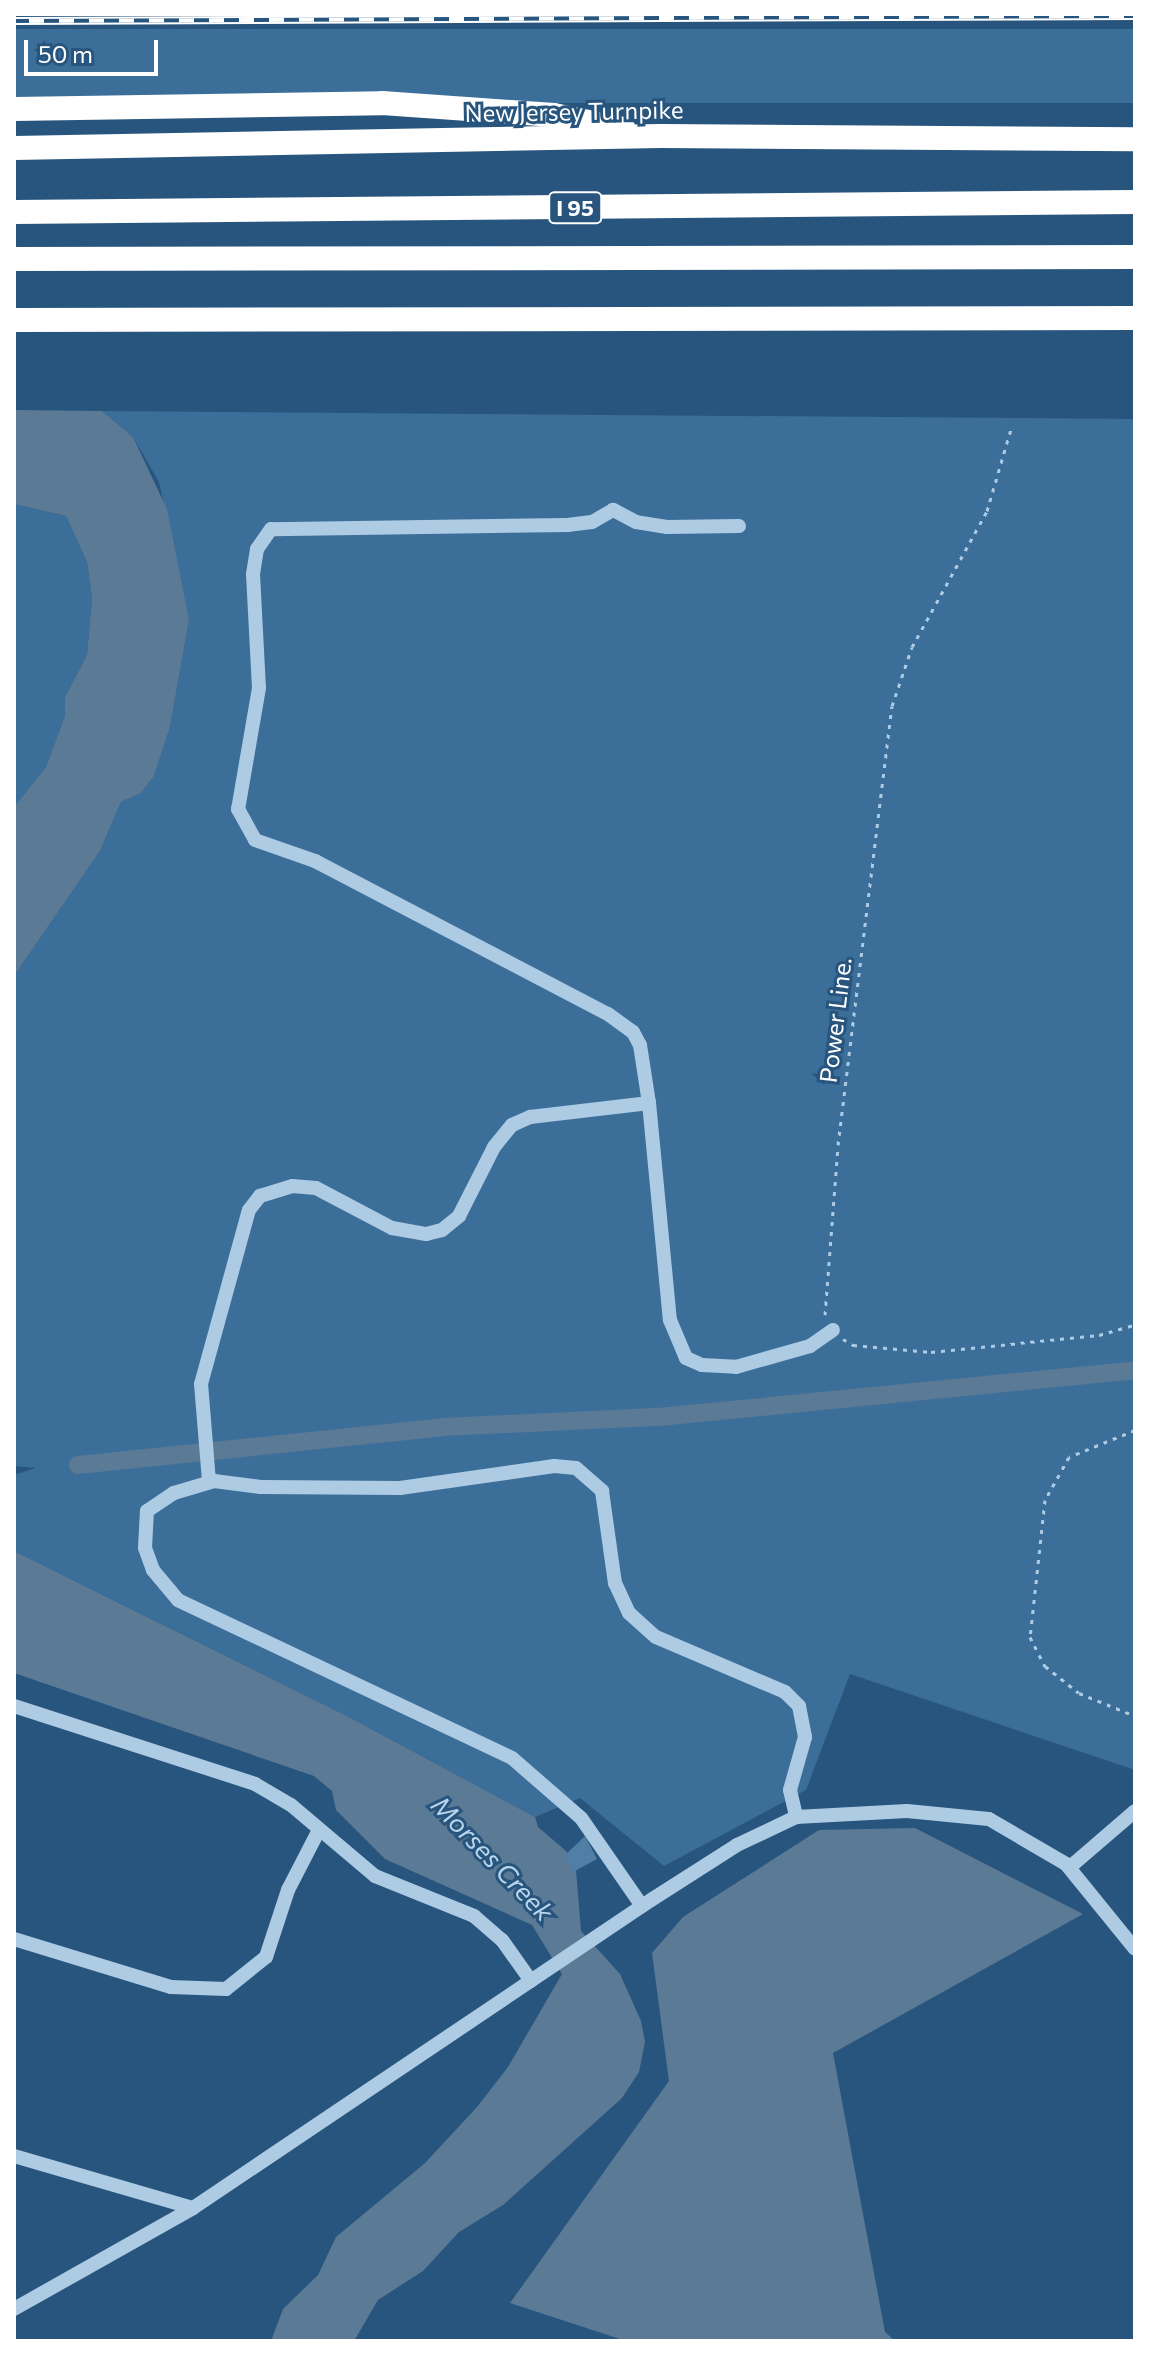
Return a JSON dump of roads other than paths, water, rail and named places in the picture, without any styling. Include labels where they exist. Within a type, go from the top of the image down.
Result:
[{"type":"highway","points":[[14,109],[382,103],[554,115],[661,136]]},
{"type":"highway","name":"New Jersey Turnpike","points":[[14,148],[661,136],[1135,139]]},
{"type":"highway","name":"I 95","points":[[14,212],[1135,202]]},
{"type":"highway","name":"I 95","points":[[14,259],[1135,257]]},
{"type":"highway","points":[[14,320],[1135,318]]},
{"type":"lane","points":[[739,526],[667,527],[636,522],[613,510],[592,522],[569,525],[282,525],[263,537],[253,574],[259,688],[238,809],[246,832],[315,861],[623,1023],[640,1045],[649,1103],[670,1320],[686,1358],[702,1365],[736,1367],[810,1346],[833,1330]]},
{"type":"lane","points":[[209,1481],[201,1384],[244,1224],[260,1196],[292,1186],[316,1188],[392,1228],[426,1234],[442,1230],[459,1216],[494,1147],[512,1125],[530,1117],[649,1103]]},
{"type":"lane","points":[[642,1906],[581,1818],[512,1758],[178,1600],[153,1570],[142,1522],[159,1501],[209,1481],[261,1487],[400,1488],[554,1466],[576,1468],[602,1491],[615,1583],[629,1613],[656,1637],[785,1692],[799,1706],[805,1737],[790,1790],[796,1817]]},
{"type":"lane","points":[[14,1706],[255,1784],[319,1830],[375,1876],[474,1916],[502,1940],[531,1981]]},
{"type":"lane","points":[[14,2309],[193,2208],[642,1906],[737,1845],[796,1817],[907,1811],[989,1819],[1026,1837],[1070,1867],[1135,1949]]},
{"type":"lane","points":[[1070,1867],[1135,1811]]},
{"type":"lane","points":[[14,1939],[171,1987],[226,1989],[250,1976],[266,1957],[288,1890],[319,1830]]},
{"type":"lane","points":[[14,2156],[193,2208]]},
{"type":"water","points":[[14,410],[102,411],[133,437],[167,509],[189,620],[170,727],[154,776],[141,793],[121,802],[100,851],[14,976],[14,807],[46,767],[65,716],[65,697],[87,655],[92,598],[87,562],[66,516],[14,504]]},
{"type":"water","name":"Morses Creek","points":[[14,1551],[347,1716],[535,1817],[538,1827],[566,1851],[576,1870],[581,1931],[620,1974],[641,2021],[645,2042],[639,2072],[622,2098],[503,2205],[459,2232],[423,2271],[378,2300],[354,2341],[271,2341],[283,2309],[318,2275],[336,2237],[425,2163],[477,2107],[508,2067],[562,1974],[532,1925],[385,1859],[336,1810],[332,1791],[314,1776],[14,1673]]},
{"type":"water","points":[[915,1828],[1083,1914],[833,2053],[885,2332],[895,2341],[626,2341],[510,2303],[669,2081],[652,1953],[683,1917],[819,1830]]},
{"type":"waterway","points":[[78,1465],[443,1427],[659,1417],[1135,1370]]},
{"type":"railway","points":[[14,21],[1135,16]]}]
